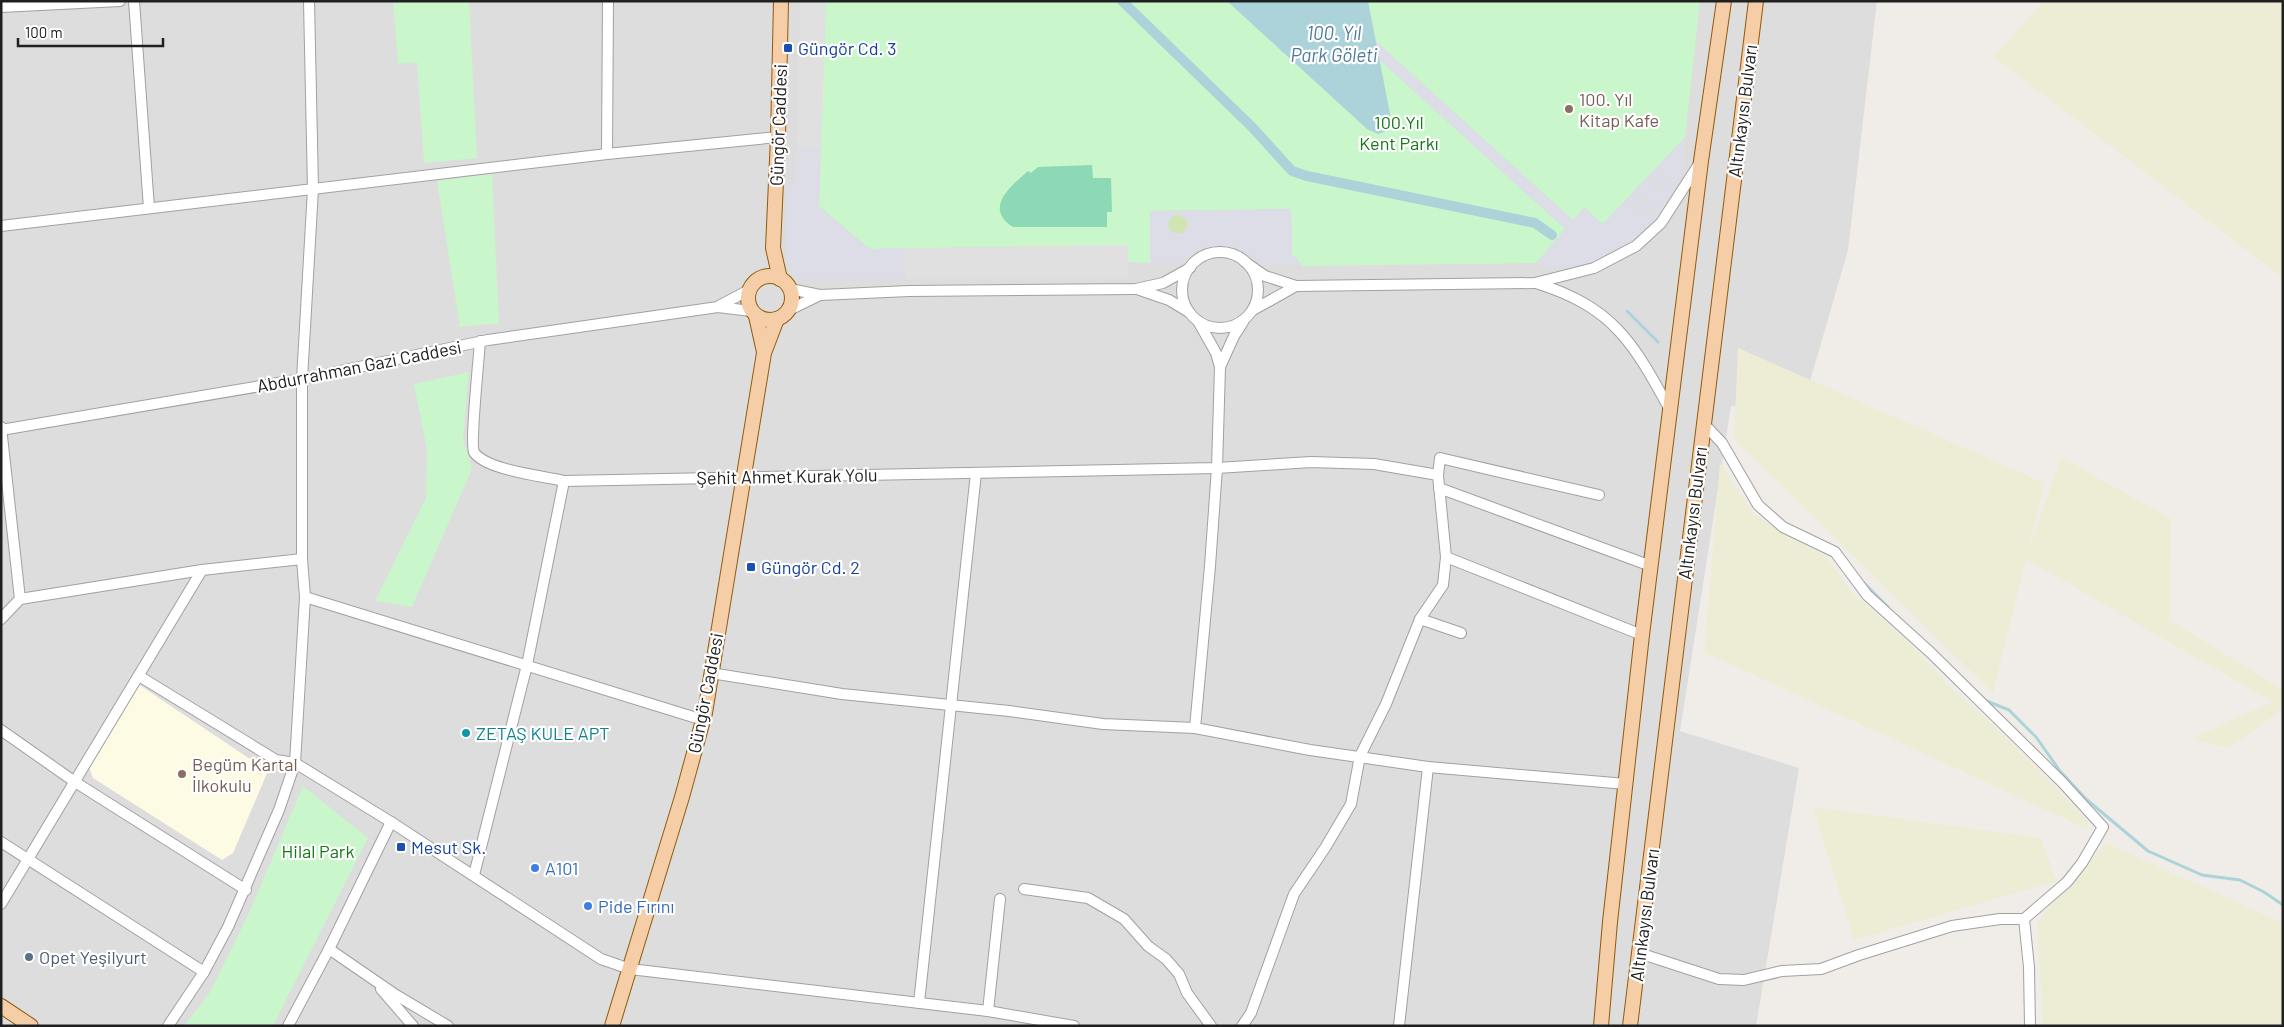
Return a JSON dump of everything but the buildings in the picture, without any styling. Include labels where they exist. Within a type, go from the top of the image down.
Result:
[{"type":"main road","name":"Güngör Caddesi","points":[[780,279],[773,248],[781,1]]},
{"type":"main road","name":"Altınkayısı Bulvarı","points":[[1601,1026],[1610,922],[1642,635],[1701,161],[1724,1]]},
{"type":"main road","name":"Altınkayısı Bulvarı","points":[[1630,1026],[1756,1]]},
{"type":"main road","name":"Güngör Caddesi","points":[[759,279],[773,248]]},
{"type":"main road","points":[[766,276],[780,279],[790,289],[792,304],[789,310],[777,319],[770,321],[754,313],[748,297],[750,290],[759,279],[766,276]]},
{"type":"main road","name":"Güngör Caddesi","points":[[754,313],[764,353]]},
{"type":"main road","name":"Güngör Caddesi","points":[[612,1026],[682,797],[703,720],[764,353],[777,319]]},
{"type":"main road","points":[[1,1006],[32,1026]]},
{"type":"street","points":[[1,6],[120,1]]},
{"type":"street","points":[[134,1],[149,208]]},
{"type":"street","points":[[168,1026],[204,972],[246,890],[279,810],[294,763],[305,597],[302,558],[302,379],[314,189],[308,1]]},
{"type":"street","points":[[607,154],[608,1]]},
{"type":"street","points":[[1,226],[607,154],[778,136]]},
{"type":"street","points":[[790,289],[820,295],[910,291],[1136,289],[1163,283],[1190,268],[1204,257],[1221,253],[1234,255],[1265,276],[1296,286],[1535,283],[1594,268],[1636,246],[1661,223],[1701,161]]},
{"type":"street","points":[[1245,262],[1254,272],[1258,284],[1258,298],[1253,310]]},
{"type":"street","points":[[1190,268],[1184,278],[1182,290],[1184,302],[1198,321],[1216,353],[1220,367],[1217,468],[1195,728]]},
{"type":"street","points":[[1535,283],[1576,297],[1616,327],[1647,366],[1670,410]]},
{"type":"street","points":[[1220,367],[1234,336],[1253,310],[1296,286]]},
{"type":"street","points":[[1136,289],[1170,300],[1190,312]]},
{"type":"street","name":"Abdurrahman Gazi Caddesi","points":[[718,307],[750,290]]},
{"type":"street","points":[[789,310],[820,295]]},
{"type":"street","name":"Abdurrahman Gazi Caddesi","points":[[1,429],[302,379],[480,341],[718,307],[754,313]]},
{"type":"street","points":[[1198,321],[1208,326],[1220,328],[1233,326],[1244,320]]},
{"type":"street","name":"Şehit Ahmet Kurak Yolu","points":[[480,341],[476,406],[471,439],[474,451],[482,459],[498,466],[564,481],[1217,468],[1311,462],[1374,464],[1438,475]]},
{"type":"street","points":[[1640,953],[1719,979],[1744,980],[1782,971],[1821,969],[1952,926],[2000,919],[2024,919],[2067,882],[2082,863],[2103,828],[2062,782],[1938,660],[1867,595],[1835,552],[1783,527],[1758,505],[1722,443],[1703,423]]},
{"type":"street","points":[[1,429],[20,599]]},
{"type":"street","points":[[1242,1026],[1251,1013],[1294,894],[1310,867],[1325,848],[1351,804],[1360,756],[1386,704],[1420,619],[1443,585],[1446,556],[1438,475],[1440,458],[1599,495]]},
{"type":"street","points":[[919,1003],[976,473]]},
{"type":"street","points":[[474,875],[527,665],[564,481]]},
{"type":"street","points":[[1439,488],[1651,566]]},
{"type":"street","points":[[1446,556],[1642,635]]},
{"type":"street","points":[[1,619],[20,599],[202,570],[302,558]]},
{"type":"street","points":[[1,904],[202,570]]},
{"type":"street","points":[[305,597],[703,720]]},
{"type":"street","points":[[1420,619],[1460,633]]},
{"type":"street","points":[[711,673],[833,693],[1008,711],[1103,724],[1195,728],[1310,750],[1428,767],[1626,784]]},
{"type":"street","points":[[139,676],[276,760],[294,763],[474,875],[601,959],[630,969],[988,1011],[1074,1026]]},
{"type":"street","points":[[1,730],[75,782],[246,890]]},
{"type":"street","points":[[1398,1026],[1428,767]]},
{"type":"street","points":[[291,1025],[390,822]]},
{"type":"street","points":[[1,842],[204,972]]},
{"type":"street","points":[[1024,889],[1088,898],[1124,919],[1148,946],[1166,959],[1179,974],[1188,993],[1211,1026]]},
{"type":"street","points":[[988,1011],[1000,899]]},
{"type":"street","points":[[2024,919],[2029,967],[2030,1026]]},
{"type":"street","points":[[329,949],[448,1026]]},
{"type":"street","points":[[371,977],[413,1026]]},
{"type":"street","points":[[1004,1026],[1005,1014]]},
{"type":"shaded area","points":[[1,1],[1877,1],[1848,250],[1802,409],[1731,406],[1680,731],[1799,768],[1756,1026],[1,1026]]},
{"type":"shaded area","points":[[800,1],[826,1],[821,149],[797,148]]},
{"type":"shaded area","points":[[1332,1],[1573,220],[1584,207],[1603,224],[1625,201],[1640,215],[1642,212],[1627,198],[1632,193],[1654,213],[1656,210],[1634,190],[1646,178],[1662,192],[1664,188],[1649,174],[1654,170],[1671,186],[1674,184],[1657,167],[1685,137],[1683,166],[1668,204],[1639,237],[1602,259],[1570,269],[1549,268],[1536,263],[1565,229],[1341,25],[1301,69],[1274,44]]},
{"type":"shaded area","points":[[797,148],[821,149],[819,207],[870,249],[903,248],[905,279],[801,279],[791,274],[787,262],[787,192],[797,179]]},
{"type":"shaded area","points":[[1291,209],[1292,254],[1303,266],[1261,264],[1252,256],[1232,246],[1199,248],[1183,263],[1150,263],[1150,211]],"holes":[[[1174,215],[1179,215],[1187,220],[1188,225],[1183,233],[1178,234],[1169,229],[1168,223]]]},
{"type":"shaded area","points":[[1128,245],[1128,279],[905,279],[903,248]]},
{"type":"shaded area","points":[[138,684],[268,771],[233,853],[222,860],[93,778],[89,767]]},
{"type":"green space","points":[[393,1],[469,1],[477,158],[424,163],[417,62],[398,64]]},
{"type":"green space","name":"100.Yıl Kent Parkı","points":[[825,1],[1700,1],[1685,137],[1603,224],[1584,208],[1536,263],[1303,266],[1292,254],[1291,209],[1151,211],[1150,263],[1128,262],[1127,245],[870,249],[819,206]]},
{"type":"green space","points":[[2043,1],[2283,1],[2283,278],[1994,57]]},
{"type":"green space","points":[[1092,165],[1093,178],[1111,178],[1112,212],[1107,212],[1107,227],[1013,227],[1004,220],[1000,212],[1003,198],[1014,183],[1028,171],[1031,173],[1038,167]]},
{"type":"green space","points":[[492,174],[499,323],[460,327],[437,181]]},
{"type":"green space","points":[[1178,214],[1185,217],[1188,224],[1185,231],[1178,234],[1171,231],[1168,224],[1171,217]]},
{"type":"green space","points":[[1738,348],[2044,483],[2028,552],[2061,457],[2171,519],[2170,620],[2283,690],[2283,709],[2228,749],[2191,738],[2273,702],[2026,559],[1993,693],[1734,439]]},
{"type":"green space","points":[[469,372],[463,438],[472,469],[412,607],[375,601],[426,498],[427,450],[414,384]]},
{"type":"green space","points":[[1720,463],[1754,515],[1793,539],[1826,556],[1850,591],[1908,642],[1948,685],[2009,740],[2088,821],[2087,829],[1704,652]]},
{"type":"green space","name":"Hilal Park","points":[[303,786],[368,838],[273,1026],[184,1026],[210,992],[249,913]]},
{"type":"green space","points":[[1813,807],[2041,838],[2057,881],[1854,940]]},
{"type":"green space","points":[[2106,843],[2283,923],[2283,1026],[2043,1026],[2037,922]]},
{"type":"water","name":"100. Yıl Park Göleti","points":[[1227,1],[1368,1],[1392,124],[1389,130],[1378,134],[1367,129]]},
{"type":"waterway","points":[[1122,1],[1252,127],[1292,171],[1307,176],[1535,223],[1552,235]]},
{"type":"waterway","points":[[1627,311],[1658,342]]},
{"type":"waterway","points":[[1863,582],[1888,607]]},
{"type":"waterway","points":[[1984,700],[2009,710],[2036,737],[2060,771],[2086,799],[2148,851],[2202,875],[2240,880],[2264,892],[2283,905]]},
{"type":"place","name":"Güngör Cd. 3","points":[[788,48]]},
{"type":"place","name":"100. Yıl Kitap Kafe","points":[[1569,109]]},
{"type":"place","name":"Güngör Cd. 2","points":[[751,567]]},
{"type":"place","name":"ZETAŞ KULE APT","points":[[466,733]]},
{"type":"place","name":"Begüm Kartal İlkokulu","points":[[182,774]]},
{"type":"place","name":"Mesut Sk.","points":[[401,847]]},
{"type":"place","name":"A101","points":[[535,868]]},
{"type":"place","name":"Pide Fırını","points":[[588,906]]},
{"type":"place","name":"Opet Yeşilyurt","points":[[29,957]]}]
